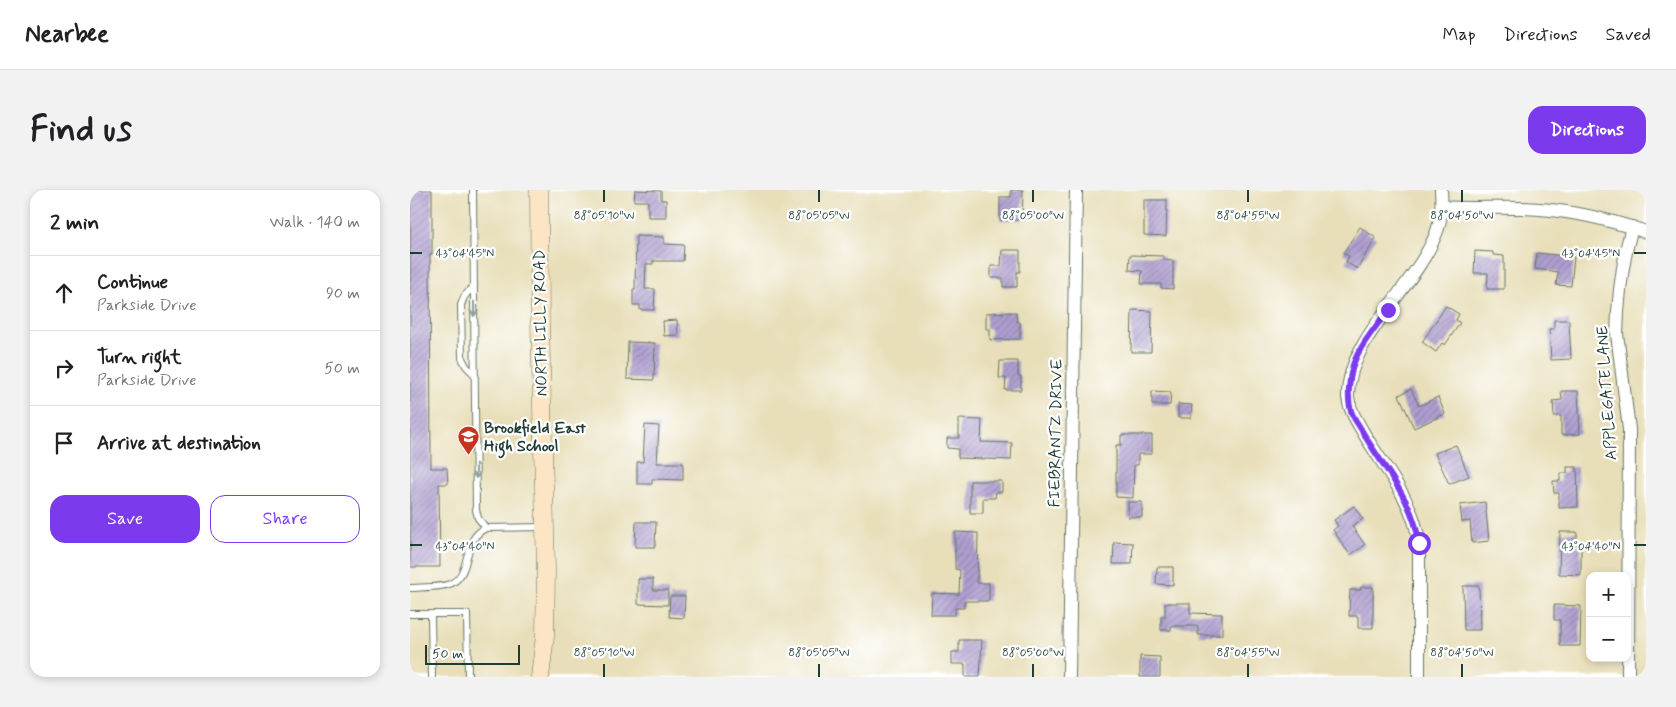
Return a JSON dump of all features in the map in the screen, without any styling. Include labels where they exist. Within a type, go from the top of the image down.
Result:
[{"type":"street","name":"NORTH LILLY ROAD","points":[[540,190],[540,322],[545,527],[545,636],[540,677]]},
{"type":"street","name":"FIEBRANTZ DRIVE","points":[[1069,677],[1076,190]]},
{"type":"street","points":[[1419,677],[1419,552],[1417,527],[1410,508],[1396,482],[1375,454],[1351,411],[1348,397],[1353,365],[1359,353],[1424,256],[1437,232],[1442,207],[1441,190]]},
{"type":"street","points":[[1442,207],[1540,209],[1595,216],[1646,232]]},
{"type":"street","name":"APPLEGATE LANE","points":[[1628,677],[1629,429],[1617,334],[1617,318],[1620,284],[1632,227]]},
{"type":"street","name":"NORTH LILLY ROAD","points":[[545,636],[550,677]]},
{"type":"lane","points":[[473,190],[476,510],[478,518],[486,528]]},
{"type":"lane","points":[[474,286],[464,297],[461,305],[462,358],[466,366],[475,375]]},
{"type":"lane","points":[[410,588],[451,584],[458,578],[463,568],[472,540],[478,532],[486,528],[545,527]]},
{"type":"lane","points":[[410,614],[467,614],[468,677]]},
{"type":"lane","points":[[432,614],[432,677]]},
{"type":"building","points":[[410,190],[432,190],[432,254],[430,254],[431,468],[447,468],[448,484],[439,484],[440,567],[410,567]]},
{"type":"building","points":[[635,190],[661,191],[661,200],[666,200],[666,217],[648,217],[648,201],[634,201]]},
{"type":"building","points":[[1011,190],[1023,190],[1022,220],[1000,220],[1000,197],[1011,197]]},
{"type":"building","points":[[1144,200],[1167,200],[1166,236],[1144,235]]},
{"type":"building","points":[[1360,227],[1376,238],[1357,269],[1346,262],[1349,256],[1343,253]]},
{"type":"building","points":[[636,236],[664,237],[664,244],[684,245],[683,261],[653,261],[653,264],[646,264],[645,289],[655,289],[654,310],[640,310],[640,305],[633,305]]},
{"type":"building","points":[[1002,250],[1020,250],[1020,272],[1017,272],[1017,287],[1003,287],[1003,278],[991,278],[991,266],[1001,266]]},
{"type":"building","points":[[1475,251],[1493,252],[1493,255],[1504,256],[1504,289],[1487,289],[1488,273],[1474,273]]},
{"type":"building","points":[[1537,253],[1574,257],[1571,286],[1556,285],[1558,272],[1535,269]]},
{"type":"building","points":[[1130,255],[1164,256],[1164,260],[1173,261],[1173,289],[1161,288],[1161,284],[1141,284],[1142,271],[1129,270]]},
{"type":"building","points":[[1446,306],[1459,314],[1456,320],[1460,323],[1445,345],[1442,343],[1436,352],[1422,342]]},
{"type":"building","points":[[1132,310],[1152,311],[1151,352],[1131,352]]},
{"type":"building","points":[[1016,312],[1017,322],[1020,322],[1020,339],[990,340],[990,329],[986,329],[986,313]]},
{"type":"building","points":[[677,320],[678,335],[664,336],[663,321]]},
{"type":"building","points":[[1554,320],[1569,320],[1571,359],[1551,360],[1549,329],[1554,329]]},
{"type":"building","points":[[628,342],[655,343],[654,380],[627,379]]},
{"type":"building","points":[[1000,361],[1018,361],[1018,376],[1021,376],[1021,390],[1005,390],[1006,378],[999,378]]},
{"type":"building","points":[[1411,389],[1419,406],[1438,397],[1445,414],[1414,428],[1399,395]]},
{"type":"building","points":[[1152,391],[1171,392],[1170,405],[1152,405]]},
{"type":"building","points":[[1561,391],[1578,391],[1580,434],[1561,435],[1561,416],[1554,416],[1553,401],[1562,400]]},
{"type":"building","points":[[1178,404],[1192,405],[1191,418],[1178,418]]},
{"type":"building","points":[[959,419],[982,420],[981,442],[1012,443],[1011,460],[958,458],[958,449],[947,448],[947,438],[959,438]]},
{"type":"building","points":[[645,425],[659,426],[657,463],[683,463],[683,480],[652,479],[652,484],[637,484],[637,462],[643,462]]},
{"type":"building","points":[[1121,435],[1152,435],[1152,454],[1138,454],[1138,465],[1134,465],[1133,498],[1116,497],[1116,445],[1121,445]]},
{"type":"building","points":[[1456,445],[1469,476],[1449,484],[1435,453]]},
{"type":"building","points":[[1567,467],[1577,467],[1578,507],[1559,508],[1559,493],[1554,493],[1553,481],[1560,481],[1560,473],[1567,473]]},
{"type":"building","points":[[970,481],[1002,481],[1002,492],[996,492],[995,498],[983,498],[983,513],[970,513]]},
{"type":"building","points":[[1128,502],[1142,502],[1142,517],[1128,517]]},
{"type":"building","points":[[1485,502],[1489,541],[1472,543],[1470,521],[1462,522],[1460,505]]},
{"type":"building","points":[[1354,506],[1363,519],[1352,526],[1365,545],[1350,555],[1333,530],[1338,526],[1334,520]]},
{"type":"building","points":[[636,522],[656,522],[655,547],[635,547]]},
{"type":"building","points":[[955,532],[978,533],[977,583],[989,583],[989,601],[964,601],[964,608],[955,608],[955,615],[931,615],[932,593],[959,594],[960,570],[955,569]]},
{"type":"building","points":[[1560,532],[1577,532],[1577,547],[1581,547],[1581,575],[1559,574]]},
{"type":"building","points":[[1114,542],[1133,543],[1132,564],[1113,564]]},
{"type":"building","points":[[1157,567],[1173,567],[1173,585],[1156,584]]},
{"type":"building","points":[[638,579],[653,579],[653,590],[668,590],[668,605],[638,604]]},
{"type":"building","points":[[1463,586],[1479,586],[1480,630],[1464,630]]},
{"type":"building","points":[[1361,587],[1373,587],[1373,628],[1358,628],[1358,616],[1349,616],[1350,590],[1361,590]]},
{"type":"building","points":[[670,596],[685,596],[684,618],[669,617]]},
{"type":"building","points":[[1165,603],[1190,603],[1190,613],[1222,614],[1222,635],[1198,635],[1198,626],[1171,626],[1171,630],[1161,630],[1161,616],[1165,616]]},
{"type":"building","points":[[1554,605],[1581,606],[1580,646],[1560,646],[1560,620],[1554,620]]},
{"type":"building","points":[[959,640],[982,640],[980,677],[965,677],[965,664],[952,664],[952,652],[959,652]]},
{"type":"building","points":[[1140,656],[1160,657],[1160,677],[1140,677]]},
{"type":"place","name":"Brookfield East High School","points":[[468,456]]},
{"type":"route","points":[[1388,310],[1362,347],[1353,365],[1348,397],[1351,411],[1375,454],[1396,482],[1410,508],[1417,527],[1419,543]]}]
